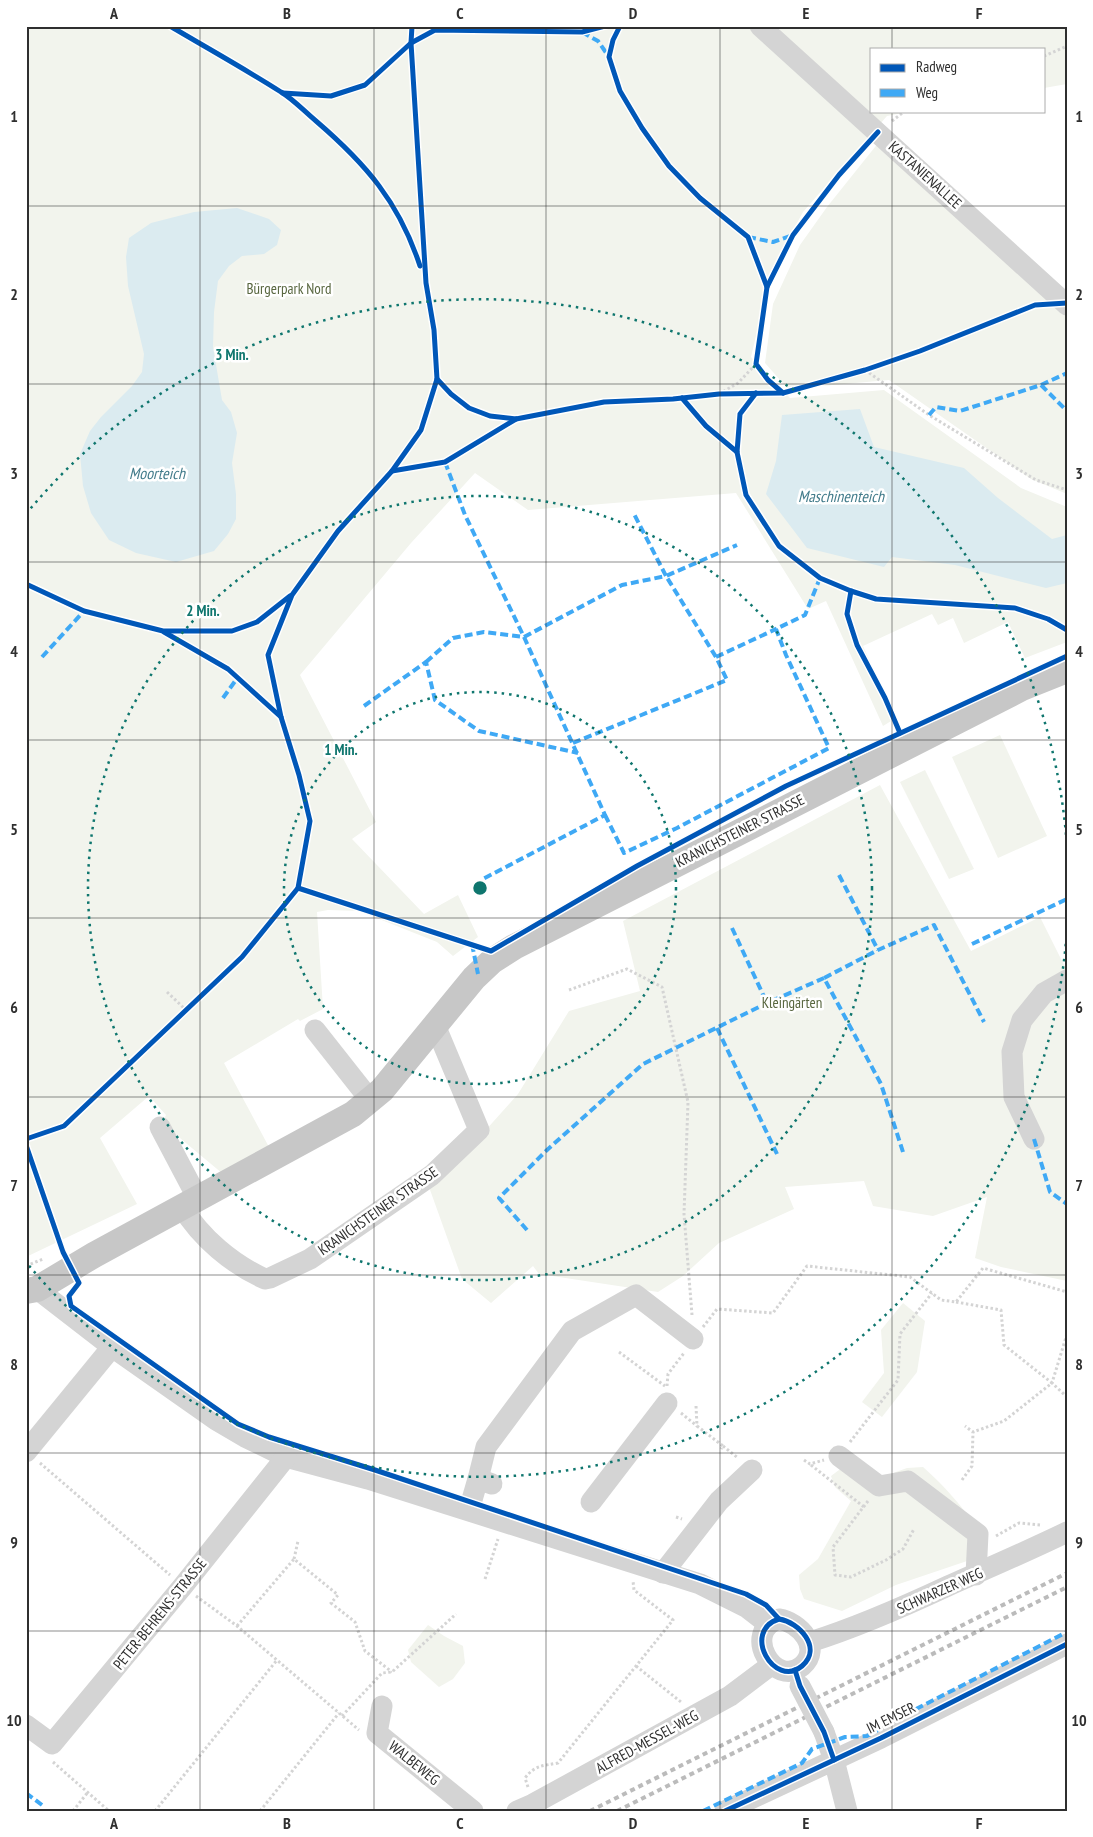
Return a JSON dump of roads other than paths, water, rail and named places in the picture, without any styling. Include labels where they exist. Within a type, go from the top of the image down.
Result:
[{"type":"main road","name":"KRANICHSTEINER STRASSE","points":[[32,1290],[353,1114],[371,1101],[398,1072],[474,978],[492,961],[514,947],[1022,688],[1067,670]]},
{"type":"street","name":"KASTANIENALLEE","points":[[760,26],[1067,305]]},
{"type":"street","points":[[1034,1140],[1014,1097],[1012,1052],[1022,1020],[1044,993],[1067,980]]},
{"type":"street","name":"KRANICHSTEINER STRASSE","points":[[190,1203],[190,1219],[221,1252],[264,1279],[310,1259],[432,1175],[479,1130],[435,1025]]},
{"type":"street","points":[[315,1030],[371,1101]]},
{"type":"street","points":[[160,1127],[190,1203]]},
{"type":"street","points":[[32,1290],[216,1420],[286,1457],[368,1478],[700,1584],[746,1607],[768,1624]]},
{"type":"street","points":[[469,1510],[485,1481],[486,1447],[572,1331],[636,1295],[693,1339]]},
{"type":"street","points":[[26,1452],[112,1346]]},
{"type":"street","points":[[591,1502],[667,1403]]},
{"type":"street","points":[[839,1456],[879,1486],[908,1481],[978,1534],[976,1575]]},
{"type":"street","name":"PETER-BEHRENS-STRASSE","points":[[26,1725],[52,1744],[183,1586],[286,1457]]},
{"type":"street","points":[[662,1572],[720,1501],[752,1470]]},
{"type":"street","name":"SCHWARZER WEG","points":[[810,1642],[852,1628],[976,1575],[1061,1535]]},
{"type":"street","points":[[797,1678],[808,1657],[810,1642],[803,1632],[785,1620],[779,1619],[768,1624],[763,1633],[764,1650],[772,1665],[797,1678],[824,1732],[834,1760],[847,1811]]},
{"type":"street","name":"IM EMSER","points":[[725,1811],[881,1738],[1067,1644]]},
{"type":"street","name":"ALFRED-MESSEL-WEG","points":[[518,1811],[730,1696],[772,1665]]},
{"type":"street","name":"WALBEWEG","points":[[382,1706],[377,1733],[473,1811]]},
{"type":"water","name":"Moorteich","points":[[237,208],[269,219],[281,230],[277,245],[264,254],[242,256],[229,266],[218,281],[214,312],[213,347],[222,400],[231,412],[237,433],[232,463],[236,494],[236,519],[228,534],[214,551],[176,562],[136,553],[109,540],[91,513],[83,486],[80,454],[90,431],[101,417],[132,386],[142,372],[144,354],[128,286],[126,257],[129,238],[151,223],[194,212]]},
{"type":"water","name":"Maschinenteich","points":[[860,409],[874,447],[964,468],[998,498],[1052,539],[1067,535],[1067,583],[1046,588],[955,565],[892,557],[884,567],[807,548],[766,494],[776,461],[782,415]]},
{"type":"railway","points":[[590,1811],[1067,1573]]},
{"type":"railway","points":[[617,1811],[1067,1587]]},
{"type":"park label","name":"Bürgerpark Nord","points":[[289,289]]},
{"type":"park label","name":"Kleingärten","points":[[792,1003]]}]
